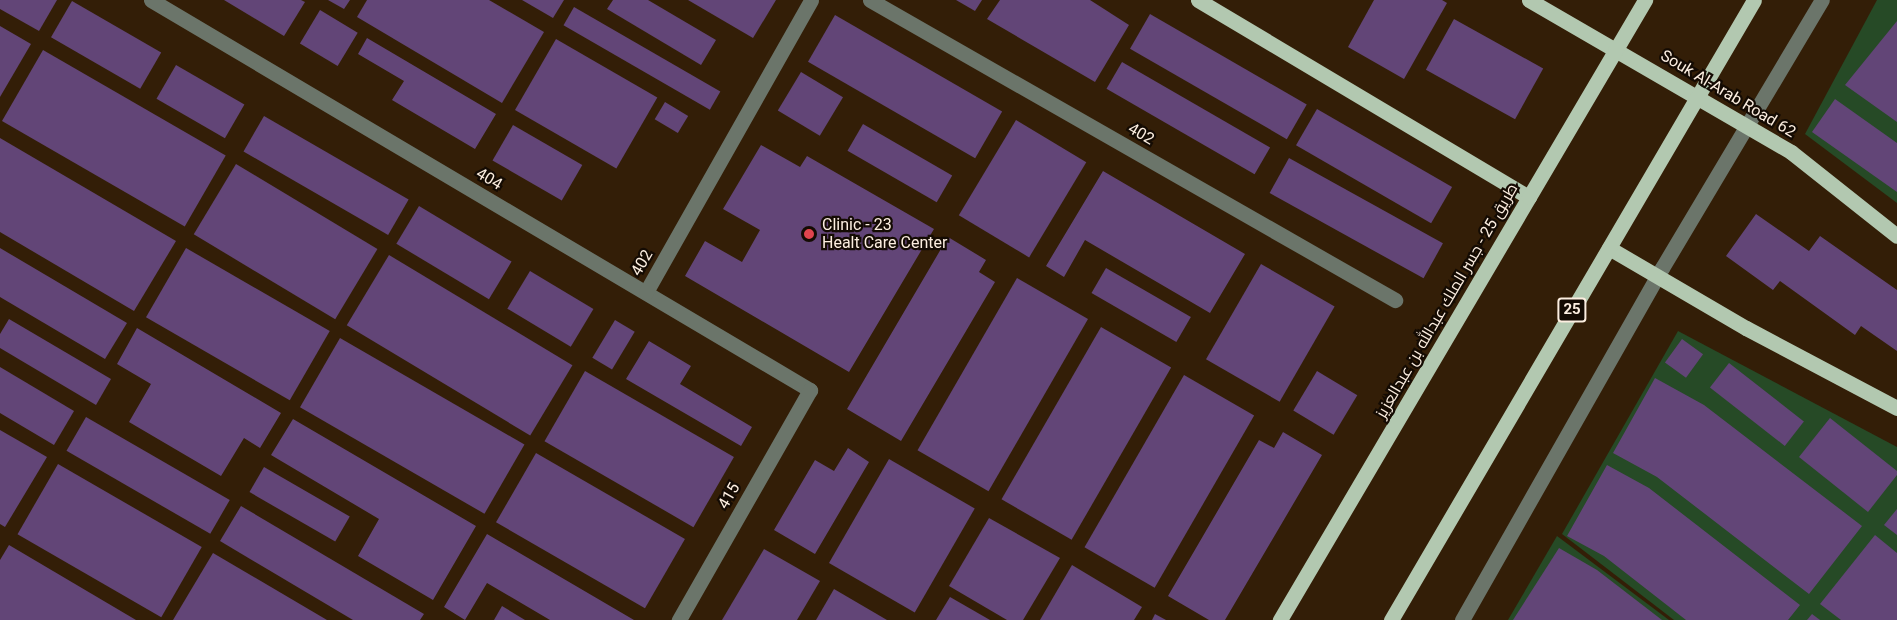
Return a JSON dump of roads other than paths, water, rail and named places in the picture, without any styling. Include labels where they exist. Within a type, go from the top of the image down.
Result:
[{"type":"main road","points":[[1198,0],[1529,197]]},
{"type":"main road","name":"Souk Al-Arab Road 62","points":[[1529,0],[1791,152],[1897,236]]},
{"type":"main road","name":"طريق 25 - جسر الملك عبدالله بن عبدالعزيز","points":[[1280,620],[1645,0]]},
{"type":"main road","name":"25","points":[[1391,620],[1754,0]]},
{"type":"main road","points":[[1609,248],[1746,328],[1897,408]]},
{"type":"street","name":"404","points":[[151,0],[810,390]]},
{"type":"street","name":"402","points":[[646,292],[811,0]]},
{"type":"street","name":"402","points":[[870,0],[1395,300]]},
{"type":"street","points":[[1462,620],[1746,125],[1822,0]]},
{"type":"street","name":"415","points":[[679,620],[810,390]]},
{"type":"place","name":"Clinic - 23 Healt Care Center","points":[[809,234]]}]
